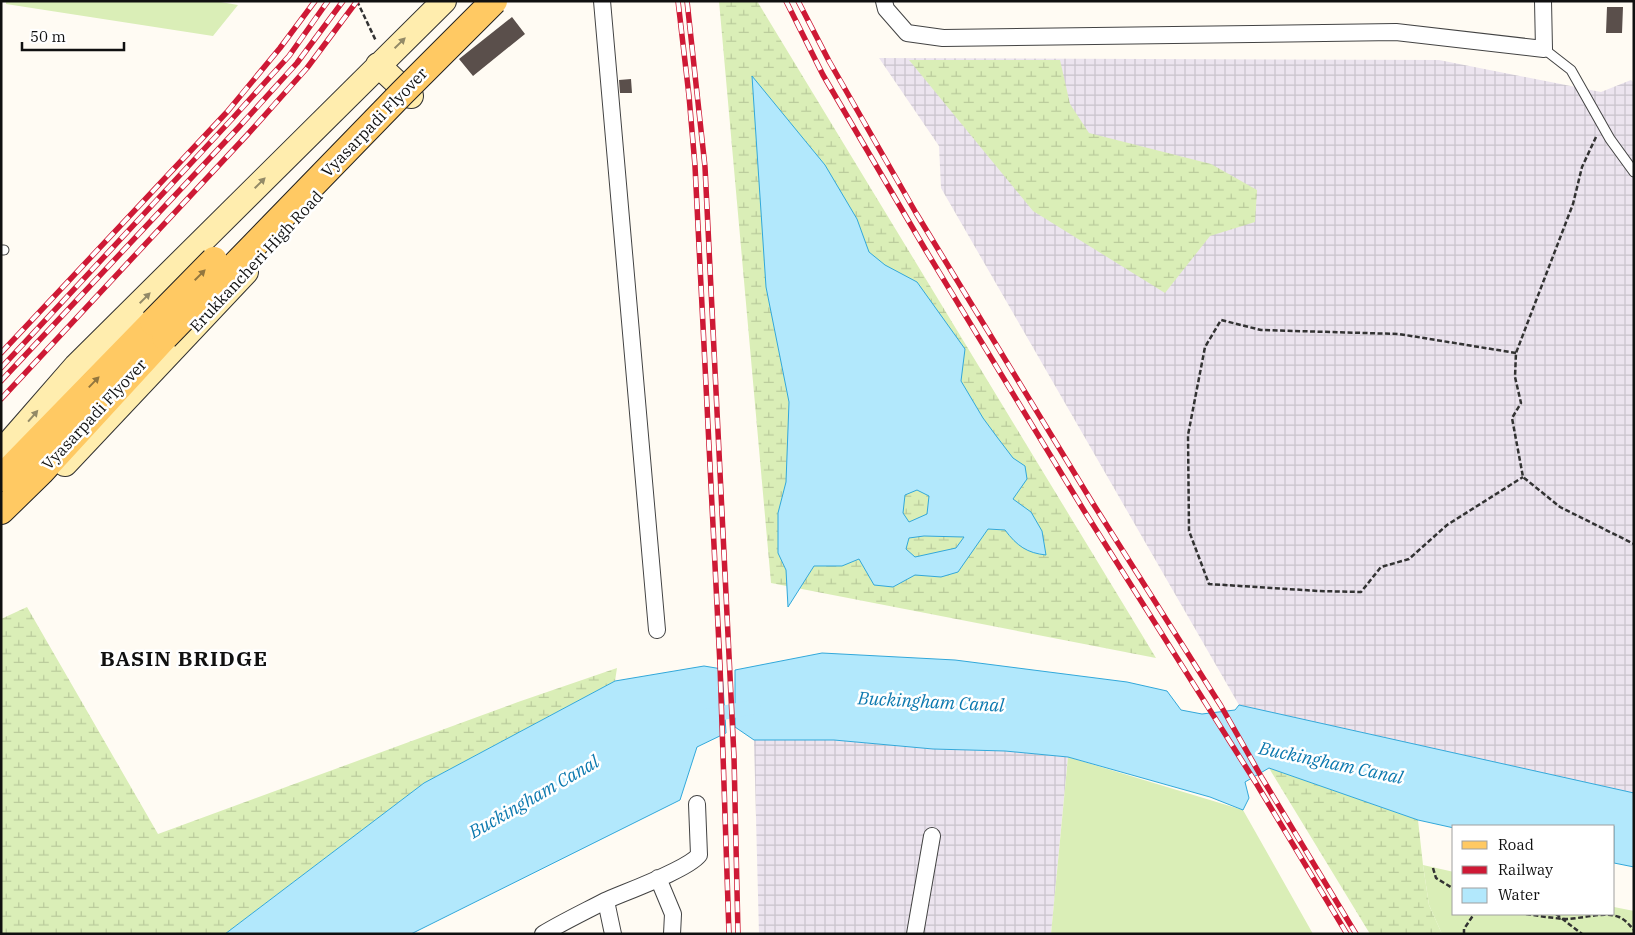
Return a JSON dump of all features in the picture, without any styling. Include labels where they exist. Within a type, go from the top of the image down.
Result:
[{"type":"main road","name":"Vyasarpadi Flyover","points":[[30,483],[159,329],[470,1]]},
{"type":"main road","name":"Vyasarpadi Flyover","points":[[1,478],[159,329],[494,1]]},
{"type":"main road","name":"Erukkancheri High Road","points":[[1,511],[30,483]]},
{"type":"street","points":[[1,452],[76,366],[444,1]]},
{"type":"street","name":"Erukkancheri High Road","points":[[30,483],[46,481],[76,453],[411,96],[457,48],[508,1]]},
{"type":"street","points":[[602,1],[657,630]]},
{"type":"street","points":[[884,1],[886,9],[908,33],[943,38],[1396,32],[1544,49],[1543,1]]},
{"type":"street","points":[[381,62],[411,96]]},
{"type":"street","points":[[543,934],[562,929],[606,901],[696,859],[699,855],[697,804]]},
{"type":"street","points":[[916,934],[932,836]]},
{"type":"street","points":[[658,878],[672,914],[672,934]]},
{"type":"street","points":[[606,901],[613,934]]},
{"type":"lane","points":[[1544,49],[1571,70],[1610,139],[1634,172]]},
{"type":"path","points":[[356,1],[381,62]]},
{"type":"path","points":[[1601,124],[1582,167],[1573,204],[1516,353],[1515,377],[1521,403],[1512,418],[1522,477],[1560,507],[1634,544]]},
{"type":"path","points":[[1516,353],[1399,334],[1261,330],[1221,320],[1205,347],[1188,434],[1189,531],[1209,584],[1361,592],[1381,567],[1409,559],[1447,525],[1522,477]]},
{"type":"path","points":[[1432,868],[1436,878],[1452,889]]},
{"type":"path","points":[[1464,934],[1464,930],[1473,915]]},
{"type":"path","points":[[1533,915],[1563,919],[1596,915],[1617,916],[1634,930]]},
{"type":"path","points":[[1557,915],[1582,934]]},
{"type":"shaded area","points":[[879,58],[1439,60],[1601,92],[1631,80],[1634,83],[1634,793],[1239,705],[941,188],[939,146]]},
{"type":"shaded area","points":[[754,740],[834,740],[933,749],[1005,751],[1068,757],[1051,934],[759,934]]},
{"type":"green space","points":[[6,1],[215,1],[238,5],[213,36],[6,4]]},
{"type":"green space","points":[[719,1],[757,1],[1156,658],[771,583]]},
{"type":"green space","points":[[909,60],[1060,60],[1070,104],[1089,133],[1211,164],[1257,190],[1255,222],[1210,236],[1165,293],[1033,211]]},
{"type":"green space","points":[[27,607],[158,834],[518,702],[617,668],[615,681],[424,783],[225,934],[1,934],[1,619]]},
{"type":"green space","points":[[1068,757],[1243,810],[1313,934],[1051,934]]},
{"type":"green space","points":[[1269,768],[1418,820],[1429,905],[1442,934],[1370,934]]},
{"type":"green space","points":[[1423,865],[1452,872],[1452,915],[1615,915],[1615,907],[1634,911],[1634,934],[1442,934],[1429,905]]},
{"type":"water","points":[[752,76],[825,165],[857,219],[869,252],[885,265],[917,282],[965,349],[961,381],[983,418],[997,437],[1013,458],[1025,466],[1027,479],[1013,499],[1031,512],[1042,531],[1046,555],[1023,548],[1005,530],[988,529],[958,572],[941,577],[915,575],[893,587],[874,585],[859,559],[842,566],[814,566],[788,607],[786,570],[778,553],[778,513],[786,482],[789,402],[766,287]],"holes":[[[917,490],[929,496],[927,514],[909,522],[903,513],[905,495]],[[924,536],[963,537],[964,537],[956,548],[915,557],[906,549],[909,538]]]},
{"type":"water","points":[[822,653],[955,660],[1127,682],[1167,691],[1181,710],[1202,714],[1235,710],[1239,705],[1634,793],[1634,867],[1615,863],[1615,825],[1452,825],[1452,828],[1418,820],[1269,768],[1245,782],[1249,798],[1243,810],[1210,797],[1068,757],[1005,751],[933,749],[834,740],[754,740],[735,727],[735,670]]},
{"type":"water","points":[[704,666],[722,669],[726,733],[697,747],[680,800],[411,934],[225,934],[424,783],[615,681]]},
{"type":"building","points":[[1607,7],[1623,7],[1622,33],[1606,33]]},
{"type":"building","points":[[512,17],[525,34],[473,76],[459,59]]},
{"type":"building","points":[[631,79],[632,93],[620,93],[619,80]]},
{"type":"waterway","name":"Buckingham Canal","points":[[706,716],[754,707]]},
{"type":"railway","points":[[1,353],[227,112],[280,48],[315,1]]},
{"type":"railway","points":[[1,368],[289,56],[328,1]]},
{"type":"railway","points":[[1,381],[297,63],[343,1]]},
{"type":"railway","points":[[1,399],[248,134],[307,68],[357,1]]},
{"type":"railway","points":[[678,1],[695,166],[720,665],[729,934]]},
{"type":"railway","points":[[687,1],[705,167],[734,757],[738,934]]},
{"type":"railway","points":[[786,1],[823,75],[925,249],[1083,509],[1256,783],[1347,934]]},
{"type":"railway","points":[[798,1],[829,61],[916,213],[1092,502],[1221,706],[1356,934]]},
{"type":"district","name":"BASIN BRIDGE","points":[[184,659]]}]
